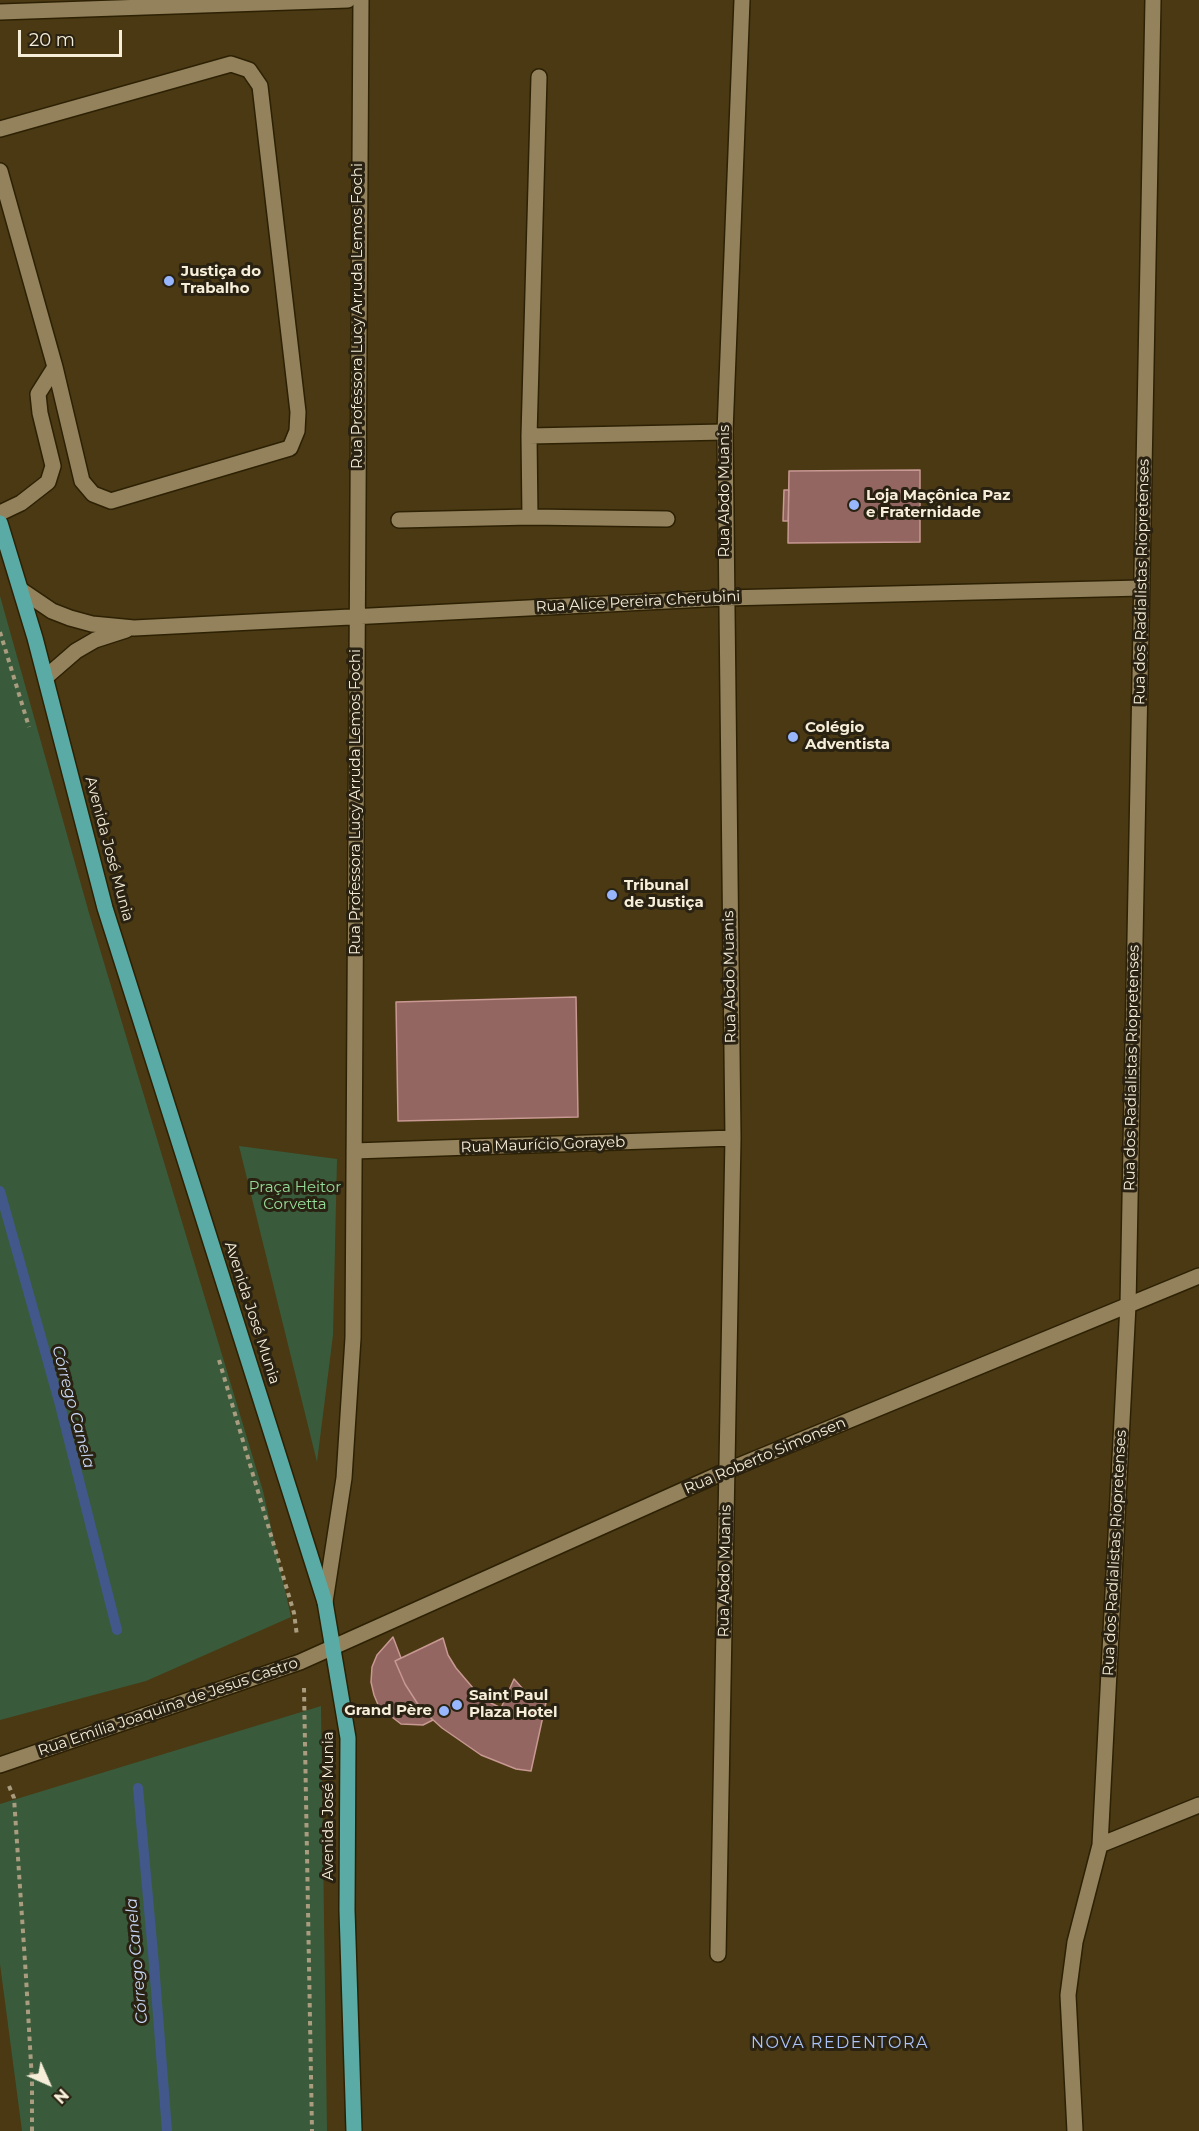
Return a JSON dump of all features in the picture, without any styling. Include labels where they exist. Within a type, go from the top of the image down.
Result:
[{"type":"main road","name":"Avenida José Munia","points":[[0,523],[46,677],[105,908],[325,1602],[348,1738],[347,1910],[354,2131]]},
{"type":"street","points":[[0,12],[348,0]]},
{"type":"street","name":"Rua Professora Lucy Arruda Lemos Fochi","points":[[325,1602],[344,1478],[353,1338],[361,0]]},
{"type":"street","name":"Rua Abdo Muanis","points":[[718,1954],[733,1138],[724,432],[742,0]]},
{"type":"street","name":"Rua dos Radialistas Riopretenses","points":[[1075,2131],[1068,1995],[1075,1942],[1100,1845],[1128,1305],[1153,0]]},
{"type":"street","points":[[0,129],[231,64],[249,70],[260,86],[298,412],[297,431],[290,448],[111,501],[93,494],[82,481],[55,367],[0,171]]},
{"type":"street","points":[[530,518],[529,436],[539,77]]},
{"type":"street","points":[[0,513],[21,502],[48,482],[53,466],[39,413],[38,394],[55,367]]},
{"type":"street","points":[[529,436],[724,432]]},
{"type":"street","points":[[399,520],[667,519]]},
{"type":"street","name":"Rua Alice Pereira Cherubini","points":[[46,677],[76,651],[95,640],[114,632],[134,628],[725,598],[1142,588]]},
{"type":"street","name":"Rua Alice Pereira Cherubini","points":[[21,590],[52,611],[70,618],[92,624],[134,628]]},
{"type":"street","name":"Rua Maurício Gorayeb","points":[[354,1151],[733,1138]]},
{"type":"street","name":"Rua Roberto Simonsen","points":[[334,1646],[726,1472],[1199,1276]]},
{"type":"street","name":"Rua Emília Joaquina de Jesus Castro","points":[[0,1765],[300,1662],[334,1646]]},
{"type":"street","points":[[1100,1845],[1199,1805]]},
{"type":"path","points":[[0,632],[31,734]]},
{"type":"path","points":[[216,1350],[294,1613],[304,1692],[312,2131]]},
{"type":"path","points":[[0,1765],[14,1798],[32,2081],[32,2131]]},
{"type":"green space","points":[[0,596],[89,913],[263,1491],[291,1617],[146,1681],[0,1720]]},
{"type":"green space","name":"Praça Heitor Corvetta","points":[[239,1146],[337,1159],[333,1335],[317,1462]]},
{"type":"green space","points":[[321,1706],[327,2131],[22,2131],[0,1964],[0,1804]]},
{"type":"building","name":"Loja Maçônica Paz e Fraternidade","points":[[920,470],[920,542],[788,543],[789,471]]},
{"type":"building","points":[[784,490],[789,490],[788,521],[783,521]]},
{"type":"building","points":[[576,997],[578,1117],[398,1121],[396,1002]]},
{"type":"building","points":[[393,1637],[401,1658],[395,1661],[405,1684],[421,1709],[433,1720],[423,1725],[401,1724],[379,1707],[374,1695],[371,1682],[372,1667],[377,1655]]},
{"type":"building","name":"Saint Paul Plaza Hotel","points":[[443,1638],[448,1655],[456,1668],[473,1688],[491,1703],[501,1708],[514,1679],[523,1689],[536,1696],[547,1698],[531,1771],[516,1769],[481,1755],[442,1728],[421,1709],[405,1684],[395,1661]]},
{"type":"waterway","name":"Córrego Canela","points":[[0,1191],[60,1405],[117,1630]]},
{"type":"waterway","name":"Córrego Canela","points":[[138,1788],[167,2131]]},
{"type":"place","name":"Justiça do Trabalho","points":[[169,281]]},
{"type":"place","name":"Loja Maçônica Paz e Fraternidade","points":[[854,505]]},
{"type":"place","name":"Colégio Adventista","points":[[793,737]]},
{"type":"place","name":"Tribunal de Justiça","points":[[612,895]]},
{"type":"place","name":"Saint Paul Plaza Hotel","points":[[457,1705]]},
{"type":"place","name":"Grand Père","points":[[444,1711]]},
{"type":"district","name":"NOVA REDENTORA","points":[[840,2043]]}]
